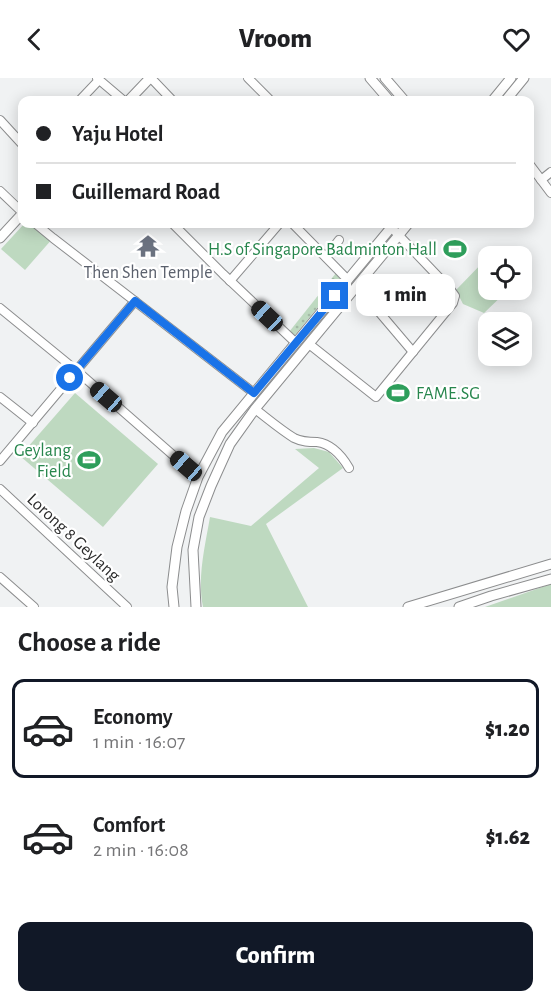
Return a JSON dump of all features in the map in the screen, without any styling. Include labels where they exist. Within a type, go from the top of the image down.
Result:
[{"type":"main road","points":[[133,96],[151,78]]},
{"type":"main road","points":[[370,78],[386,96]]},
{"type":"main road","points":[[385,78],[401,96]]},
{"type":"main road","points":[[496,96],[511,78]]},
{"type":"main road","points":[[509,96],[525,78]]},
{"type":"main road","points":[[0,238],[18,218]]},
{"type":"main road","points":[[174,607],[172,587],[177,547],[186,511],[198,477],[222,432],[389,228]]},
{"type":"main road","points":[[196,607],[193,550],[200,517],[230,444],[255,409],[405,228]]},
{"type":"main road","points":[[408,607],[551,564]]},
{"type":"main road","points":[[459,607],[551,579]]},
{"type":"street","points":[[151,78],[168,96]]},
{"type":"street","points":[[248,78],[266,96]]},
{"type":"street","points":[[83,96],[98,79],[118,96]]},
{"type":"street","points":[[0,120],[18,140]]},
{"type":"street","points":[[534,170],[551,193]]},
{"type":"street","points":[[541,180],[551,172]]},
{"type":"street","points":[[0,191],[18,209]]},
{"type":"street","points":[[41,228],[254,393]]},
{"type":"street","points":[[176,228],[296,343]]},
{"type":"street","points":[[230,281],[276,228]]},
{"type":"street","points":[[297,228],[348,280]]},
{"type":"street","points":[[309,344],[376,397],[453,303],[455,296],[450,289],[393,228]]},
{"type":"street","points":[[326,257],[339,240]]},
{"type":"street","points":[[357,286],[413,352]]},
{"type":"street","points":[[0,462],[135,301]]},
{"type":"street","points":[[0,308],[77,370],[198,477]]},
{"type":"street","points":[[0,397],[33,423]]},
{"type":"street","points":[[255,409],[296,439],[331,447],[345,460],[349,468]]},
{"type":"street","name":"Lorong 8 Geylang","points":[[0,489],[127,607]]},
{"type":"street","points":[[0,577],[34,607]]},
{"type":"green space","points":[[20,228],[41,228],[53,238],[25,270],[1,249]]},
{"type":"green space","points":[[478,267],[478,300],[498,300],[485,312],[482,312],[463,304],[456,290]]},
{"type":"green space","points":[[336,273],[342,278],[294,336],[289,332]]},
{"type":"green space","name":"Geylang Field","points":[[75,393],[158,464],[103,527],[20,456]]},
{"type":"green space","points":[[314,448],[329,452],[343,468],[266,524],[308,607],[203,607],[201,573],[210,517],[251,526],[319,468],[295,449]]},
{"type":"green space","points":[[551,584],[551,607],[485,607]]},
{"type":"place","name":"Then Shen Temple","points":[[148,246]]},
{"type":"place","name":"H.S of Singapore Badminton Hall","points":[[455,249]]},
{"type":"place","name":"FAME.SG","points":[[398,393]]},
{"type":"place","name":"Geylang Field","points":[[89,460]]},
{"type":"route","points":[[70,378],[135,301],[254,393],[335,296]]}]
